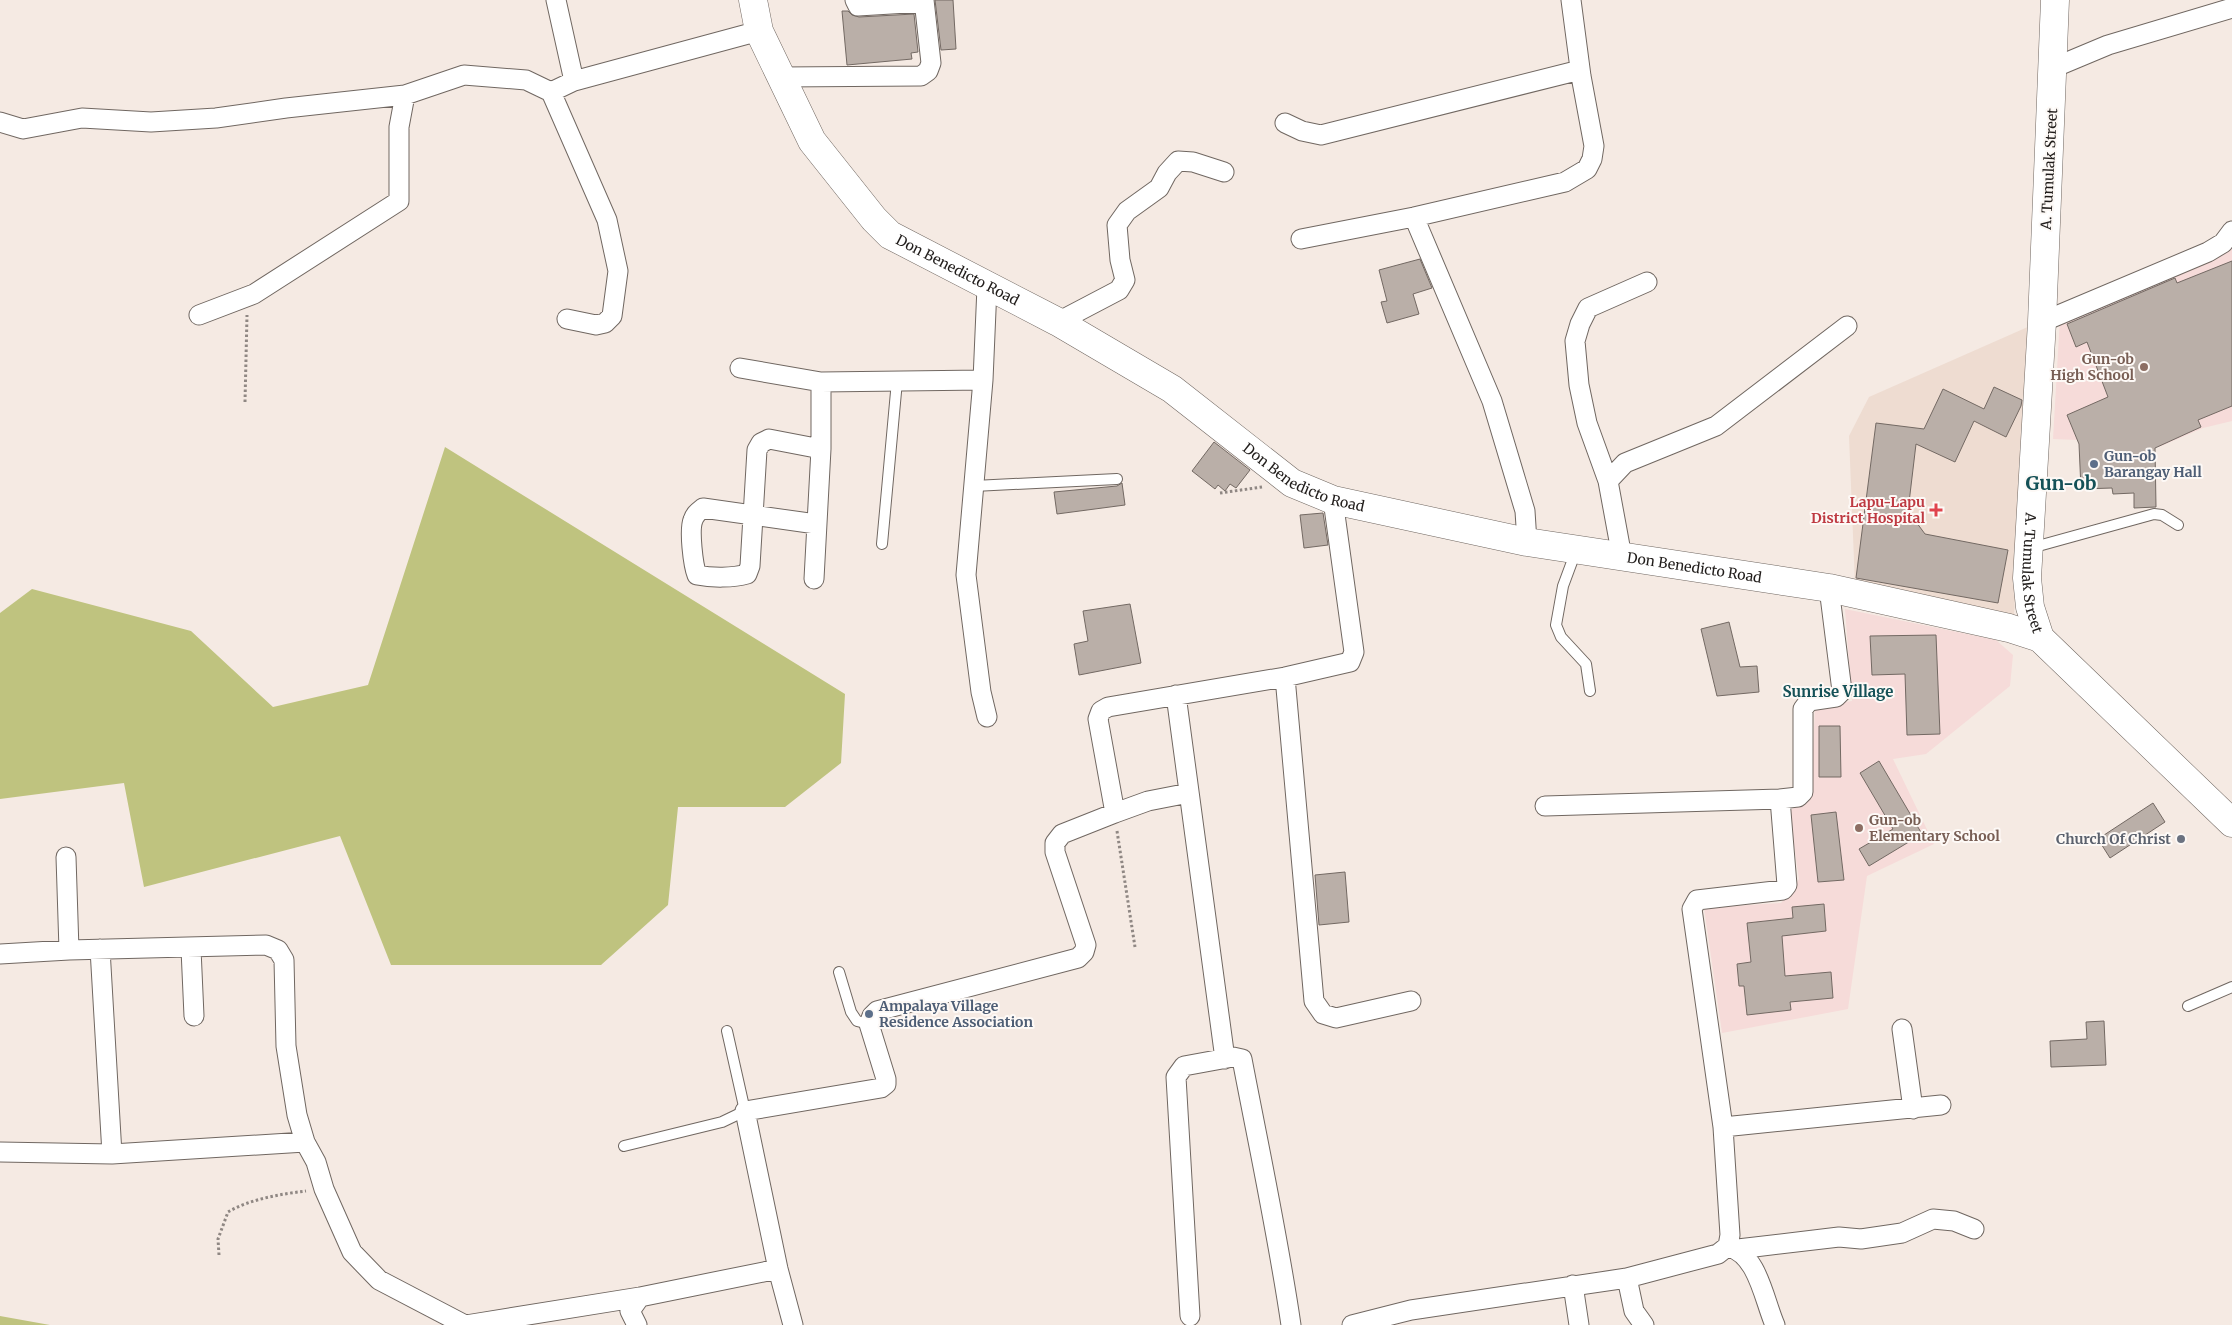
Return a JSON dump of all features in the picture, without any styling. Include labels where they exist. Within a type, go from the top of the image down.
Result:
[{"type":"street","points":[[556,0],[574,81]]},
{"type":"street","name":"Don Benedicto Road","points":[[753,0],[759,31],[812,140],[874,219],[890,235],[987,287],[1058,322],[1172,388],[1292,483],[1333,500],[1527,542],[1829,588],[2009,628],[2040,638]]},
{"type":"street","points":[[781,77],[921,76],[928,70],[931,63],[924,1],[858,6],[855,0]]},
{"type":"street","points":[[1301,239],[1414,217],[1565,182],[1587,169],[1592,159],[1594,146],[1580,70],[1571,0]]},
{"type":"street","name":"A. Tumulak Street","points":[[2055,0],[2042,322],[2027,578],[2030,606],[2040,638],[2232,823]]},
{"type":"street","points":[[2053,68],[2108,44],[2232,8]]},
{"type":"street","points":[[551,92],[574,81],[759,31]]},
{"type":"street","points":[[1285,123],[1302,131],[1321,135],[1580,70]]},
{"type":"street","points":[[0,122],[23,129],[82,118],[151,122],[216,118],[405,95],[464,75],[526,80],[551,92],[607,220],[618,271],[612,316],[605,323],[596,326],[567,319]]},
{"type":"street","points":[[199,315],[247,297],[378,217],[399,201],[399,126],[405,95]]},
{"type":"street","points":[[1058,322],[1119,290],[1125,280],[1120,260],[1117,225],[1127,211],[1159,188],[1167,173],[1178,161],[1193,162],[1224,172]]},
{"type":"street","points":[[1414,217],[1492,401],[1525,511],[1527,542]]},
{"type":"street","points":[[2042,322],[2208,252],[2223,243],[2232,231]]},
{"type":"street","points":[[1622,557],[1608,481],[1587,423],[1579,385],[1576,341],[1580,324],[1588,308],[1647,282]]},
{"type":"street","points":[[987,287],[983,380],[966,575],[981,692],[987,717]]},
{"type":"street","points":[[1608,481],[1625,463],[1716,426],[1847,326]]},
{"type":"street","points":[[740,368],[821,382],[983,380]]},
{"type":"street","points":[[814,579],[821,449],[821,382]]},
{"type":"street","points":[[816,524],[752,516],[757,450],[761,443],[769,439],[821,449]]},
{"type":"street","points":[[1114,813],[1098,719],[1101,711],[1108,706],[1285,677],[1350,662],[1354,652],[1333,500]]},
{"type":"street","points":[[1545,806],[1798,797],[1803,792],[1804,704],[1809,700],[1836,697],[1842,691],[1829,588]]},
{"type":"street","points":[[1285,677],[1314,1001],[1323,1014],[1336,1018],[1411,1001]]},
{"type":"street","points":[[1176,695],[1224,1059]]},
{"type":"street","points":[[793,1325],[778,1269],[745,1111],[881,1088],[886,1084],[886,1079],[869,1024],[872,1016],[878,1011],[1078,958],[1084,952],[1086,946],[1055,852],[1055,843],[1062,834],[1114,813],[1189,792]]},
{"type":"street","points":[[1775,1325],[1756,1275],[1745,1255],[1733,1248],[1730,1235],[1723,1127],[1692,909],[1697,900],[1783,890],[1788,880],[1780,799]]},
{"type":"street","points":[[66,857],[69,950]]},
{"type":"street","points":[[0,954],[69,950],[191,949],[266,945],[278,950],[284,960],[286,1046],[297,1115],[305,1142],[316,1162],[324,1190],[352,1252],[380,1280],[466,1325],[632,1315],[778,1269]]},
{"type":"street","points":[[100,949],[112,1154]]},
{"type":"street","points":[[191,949],[194,1016]]},
{"type":"street","points":[[1902,1029],[1913,1109]]},
{"type":"street","points":[[1190,1316],[1176,1077],[1184,1066],[1233,1057],[1242,1059],[1272,1209],[1291,1325]]},
{"type":"street","points":[[1723,1127],[1941,1105]]},
{"type":"street","points":[[0,1152],[112,1154],[305,1142]]},
{"type":"street","points":[[1352,1325],[1382,1321],[1411,1310],[1627,1278],[1718,1254],[1733,1248],[1839,1237],[1861,1239],[1902,1233],[1933,1219],[1954,1221],[1974,1229]]},
{"type":"street","points":[[1627,1278],[1634,1311],[1644,1325]]},
{"type":"street","points":[[1573,1285],[1579,1325]]},
{"type":"lane","points":[[882,544],[897,381]]},
{"type":"lane","points":[[974,486],[1117,479]]},
{"type":"lane","points":[[2030,548],[2154,514],[2162,515],[2178,524]]},
{"type":"lane","points":[[1576,550],[1563,586],[1556,625],[1561,637],[1586,664],[1590,692]]},
{"type":"lane","points":[[839,972],[851,1012],[857,1021],[869,1024]]},
{"type":"lane","points":[[2188,1006],[2232,987]]},
{"type":"lane","points":[[624,1146],[722,1122],[745,1111],[728,1031]]},
{"type":"path","points":[[245,402],[247,297]]},
{"type":"path","points":[[1220,493],[1292,483]]},
{"type":"path","points":[[1114,813],[1135,947]]},
{"type":"path","points":[[219,1256],[218,1239],[228,1212],[241,1205],[285,1194],[324,1190]]},
{"type":"shaded area","name":"Gun-ob High School","points":[[2232,249],[2232,421],[2203,428],[2159,447],[2146,416],[2077,440],[2053,439],[2060,318]]},
{"type":"shaded area","name":"Lapu-Lapu District Hospital","points":[[2030,326],[2014,616],[1855,585],[1849,436],[1869,397]]},
{"type":"shaded area","name":"Gun-ob Elementary School","points":[[1845,609],[1996,640],[2013,655],[2010,686],[1926,754],[1893,759],[1934,844],[1867,876],[1848,1009],[1722,1033],[1704,908],[1781,903],[1799,879],[1789,812],[1811,793],[1815,707],[1852,701]]},
{"type":"green space","points":[[445,447],[845,694],[841,763],[785,807],[678,807],[668,905],[601,965],[391,965],[340,836],[144,887],[124,783],[0,799],[0,613],[32,589],[191,631],[273,707],[368,685]]},
{"type":"green space","points":[[0,1316],[50,1325],[0,1325]]},
{"type":"building","points":[[935,0],[953,0],[956,49],[941,50]]},
{"type":"building","points":[[842,11],[848,11],[852,15],[859,17],[914,14],[918,52],[911,53],[912,59],[847,65]]},
{"type":"building","points":[[1420,259],[1432,288],[1413,294],[1419,314],[1387,323],[1381,302],[1387,301],[1379,270]]},
{"type":"building","name":"Gun-ob High School","points":[[2232,261],[2232,406],[2198,420],[2201,427],[2155,448],[2156,507],[2134,508],[2134,493],[2113,494],[2112,488],[2081,489],[2079,444],[2067,415],[2108,397],[2087,342],[2076,347],[2067,324],[2175,278],[2177,283]]},
{"type":"building","points":[[1994,387],[2022,400],[2006,437],[1974,421],[1955,462],[1916,444],[1908,511],[1925,534],[2008,550],[1998,603],[1856,578],[1876,423],[1924,429],[1943,389],[1984,409]]},
{"type":"building","points":[[1214,442],[1250,470],[1236,488],[1230,484],[1225,491],[1218,485],[1215,489],[1192,471]]},
{"type":"building","points":[[1122,483],[1125,505],[1057,514],[1054,492],[1117,486]]},
{"type":"building","points":[[1323,513],[1328,545],[1304,548],[1300,515]]},
{"type":"building","points":[[1130,604],[1141,663],[1079,675],[1074,644],[1088,641],[1083,611]]},
{"type":"building","points":[[1729,622],[1740,667],[1757,666],[1759,692],[1717,696],[1701,629]]},
{"type":"building","points":[[1936,635],[1940,734],[1907,735],[1905,674],[1872,675],[1870,636]]},
{"type":"building","points":[[1819,726],[1840,726],[1841,777],[1819,777]]},
{"type":"building","points":[[1879,761],[1922,834],[1869,866],[1859,849],[1893,829],[1860,773]]},
{"type":"building","points":[[2153,803],[2165,822],[2110,858],[2098,839]]},
{"type":"building","points":[[1836,812],[1844,880],[1818,882],[1811,815]]},
{"type":"building","points":[[1345,872],[1349,922],[1319,925],[1315,875]]},
{"type":"building","points":[[1824,904],[1826,931],[1782,936],[1785,976],[1831,972],[1833,998],[1790,1002],[1791,1010],[1747,1015],[1744,986],[1739,986],[1737,964],[1751,962],[1747,923],[1793,918],[1792,907]]},
{"type":"building","points":[[2104,1021],[2106,1065],[2051,1067],[2050,1041],[2087,1039],[2086,1022]]},
{"type":"place","name":"Gun-ob High School","points":[[2144,367]]},
{"type":"place","name":"Gun-ob Barangay Hall","points":[[2094,464]]},
{"type":"place","name":"Lapu-Lapu District Hospital","points":[[1936,510]]},
{"type":"place","name":"Gun-ob Elementary School","points":[[1859,828]]},
{"type":"place","name":"Church Of Christ","points":[[2181,839]]},
{"type":"place","name":"Ampalaya Village Residence Association","points":[[869,1014]]},
{"type":"district","name":"Gun-ob","points":[[2061,483]]},
{"type":"district","name":"Sunrise Village","points":[[1838,692]]}]
